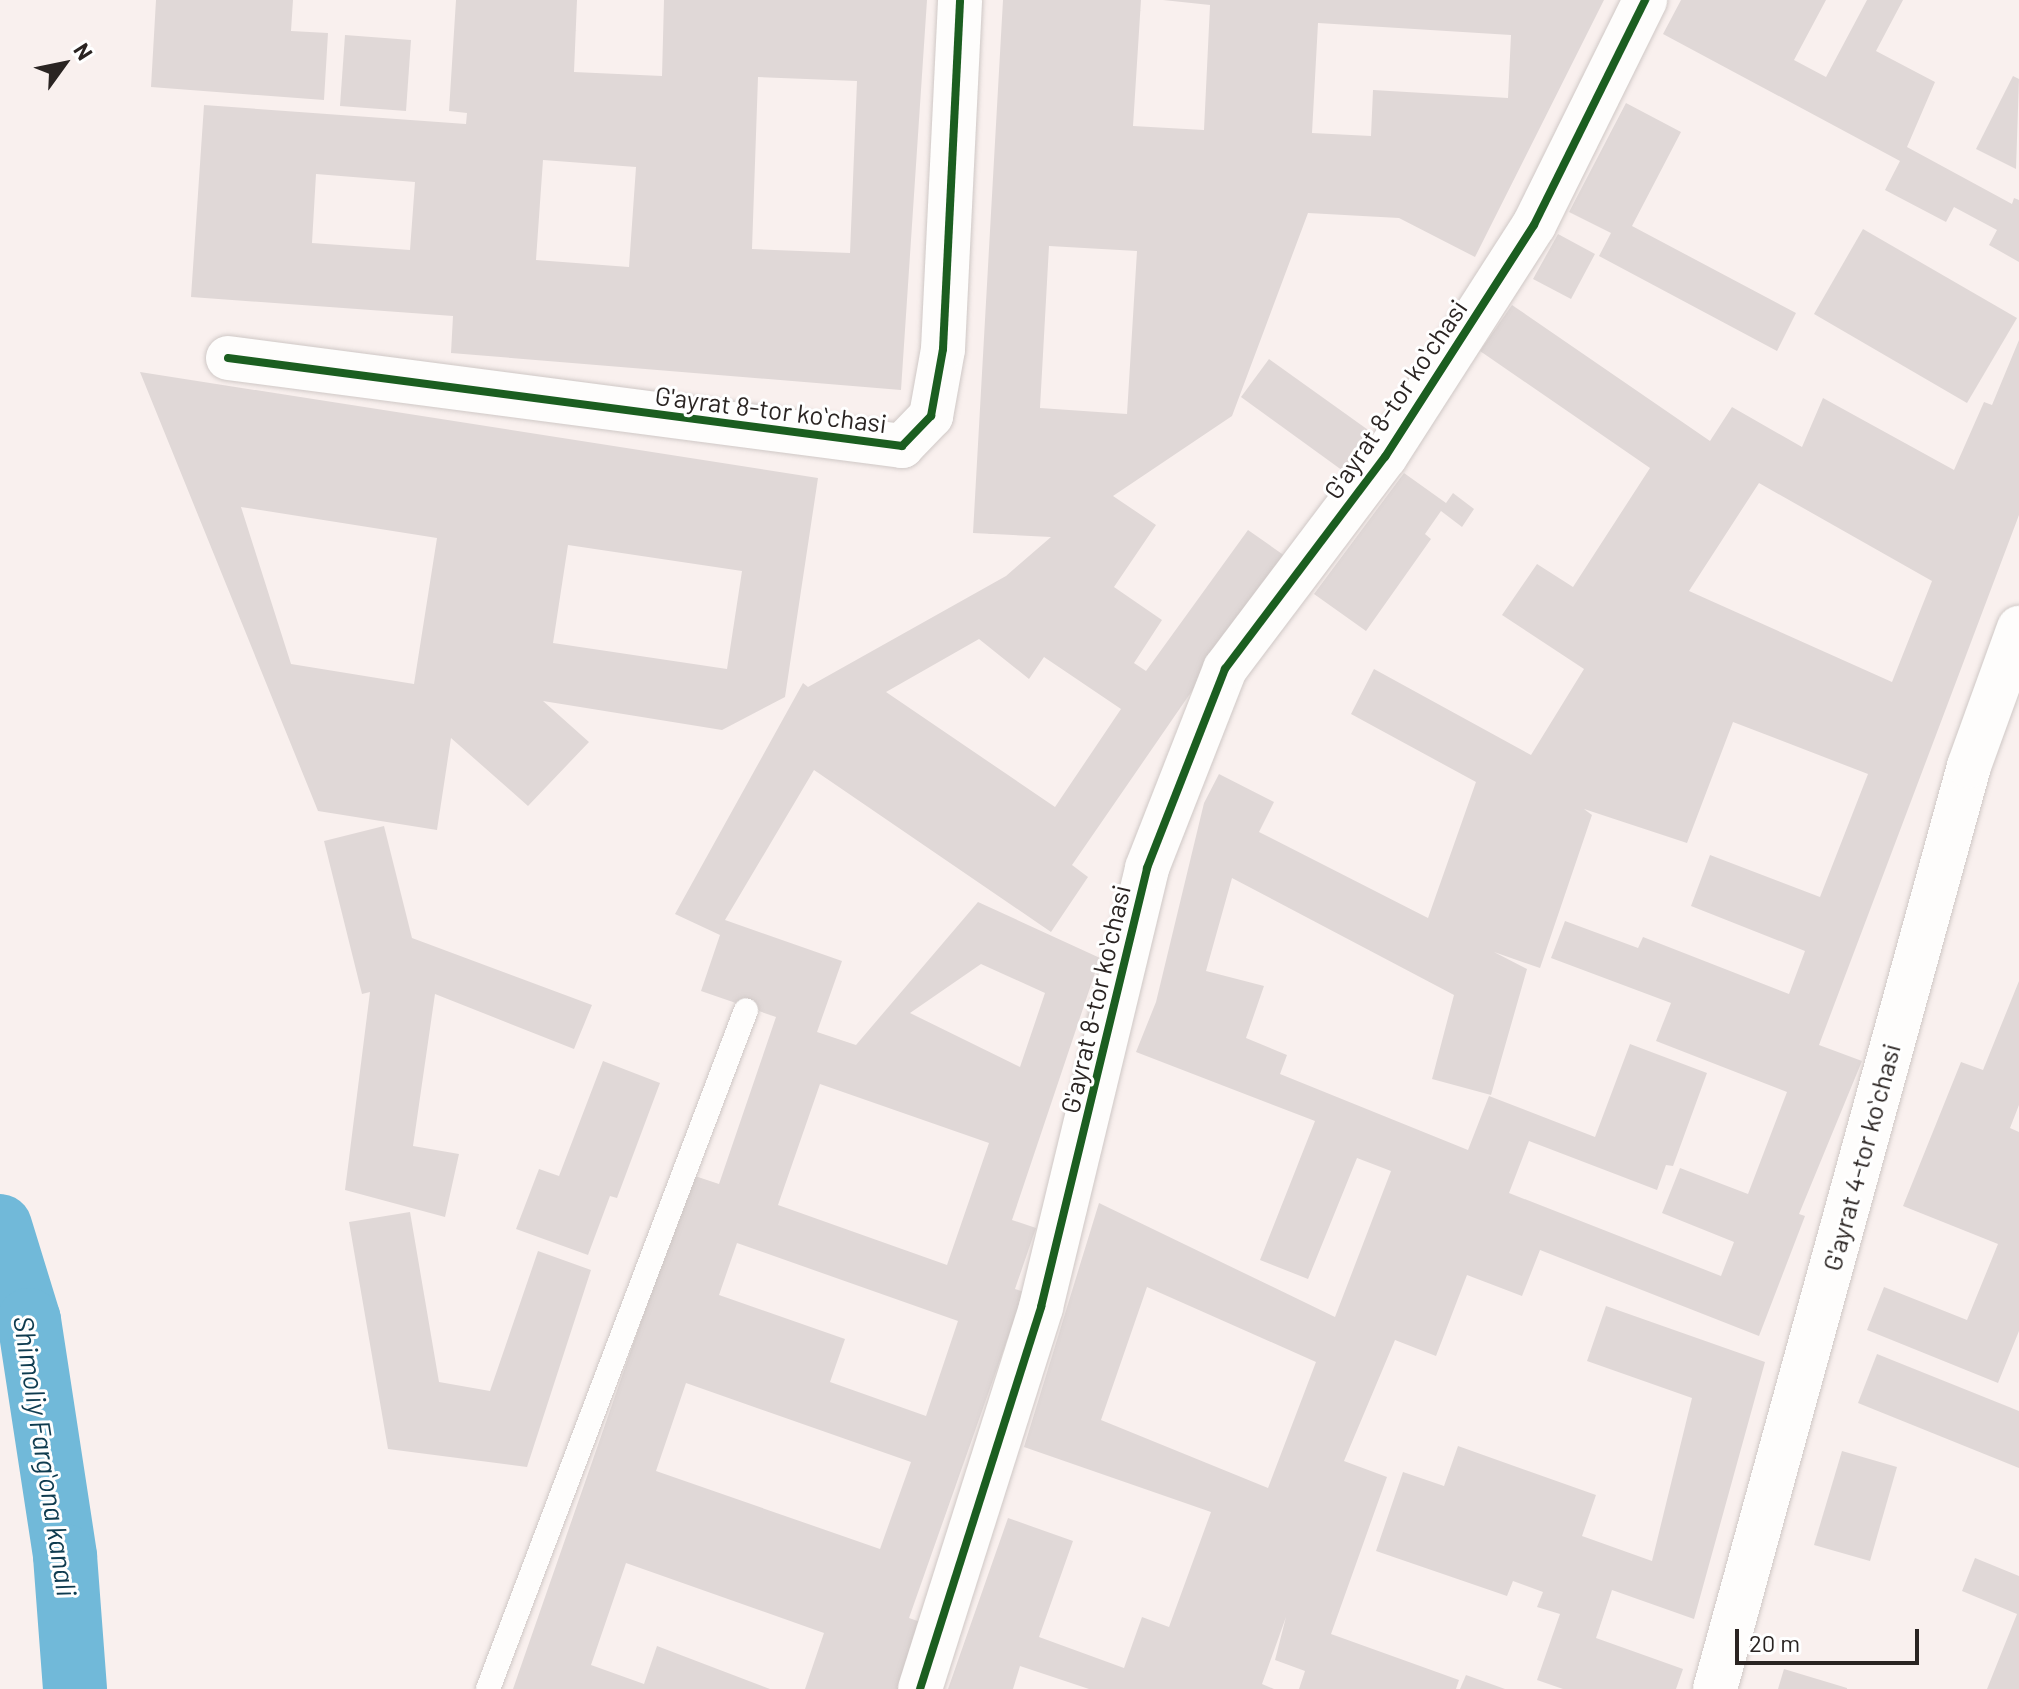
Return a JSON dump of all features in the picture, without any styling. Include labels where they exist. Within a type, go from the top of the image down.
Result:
[{"type":"street","name":"G'ayrat 8-tor koʻchasi","points":[[228,358],[902,446],[931,416],[943,349],[960,0]]},
{"type":"street","name":"G'ayrat 8-tor koʻchasi","points":[[920,1689],[1041,1307],[1147,868],[1225,669],[1385,457],[1534,225],[1645,0]]},
{"type":"street","name":"G'ayrat 4-tor koʻchasi","points":[[1715,1689],[1969,766],[2019,628]]},
{"type":"lane","points":[[488,1689],[556,1497],[746,1010]]},
{"type":"building","points":[[156,0],[293,0],[291,31],[328,33],[324,100],[151,87]]},
{"type":"building","points":[[456,0],[577,0],[574,72],[662,76],[664,0],[927,0],[901,390],[451,353],[453,316],[191,297],[204,105],[466,124],[467,113],[449,111]],"holes":[[[758,77],[857,81],[850,253],[752,249]],[[543,160],[636,167],[629,267],[536,260]],[[316,174],[415,182],[410,250],[312,243]]]},
{"type":"building","points":[[1003,0],[1141,0],[1133,126],[1204,130],[1210,5],[1163,0],[1604,0],[1475,257],[1399,218],[1308,213],[1232,416],[1113,496],[1156,525],[1114,587],[1162,620],[1134,663],[1146,671],[1248,530],[1285,556],[1072,865],[1088,877],[1051,932],[814,770],[725,920],[842,961],[817,1032],[856,1045],[978,902],[1100,958],[1012,1220],[1036,1228],[1015,1289],[1024,1292],[909,1618],[932,1626],[910,1689],[805,1689],[824,1633],[626,1563],[591,1665],[644,1684],[657,1646],[770,1689],[513,1689],[692,1175],[719,1184],[776,1017],[701,991],[720,935],[675,914],[803,683],[808,687],[1006,576],[1051,537],[973,533]],"holes":[[[1318,23],[1511,35],[1508,98],[1373,90],[1371,136],[1312,133]],[[1049,246],[1137,251],[1127,414],[1040,408]],[[979,639],[1029,679],[1044,657],[1121,709],[1055,807],[886,692]],[[981,964],[1045,993],[1020,1067],[910,1013]],[[820,1084],[989,1143],[947,1265],[778,1205]],[[737,1243],[958,1321],[926,1416],[830,1382],[845,1339],[719,1295]],[[686,1383],[911,1462],[880,1549],[656,1471]]]},
{"type":"building","points":[[1681,0],[1826,0],[1794,60],[1826,77],[1867,0],[1903,0],[1876,51],[1935,82],[1907,147],[2012,204],[2014,198],[2019,200],[2019,262],[1989,245],[1997,230],[1954,207],[1946,222],[1885,190],[1900,161],[1663,34]]},
{"type":"building","points":[[345,35],[411,40],[406,111],[340,106]]},
{"type":"building","points":[[2013,76],[2019,79],[2016,169],[1976,149]]},
{"type":"building","points":[[1626,103],[1681,132],[1632,226],[1796,313],[1777,351],[1599,256],[1611,233],[1569,212]]},
{"type":"building","points":[[1863,229],[2017,318],[1967,403],[1814,314]]},
{"type":"building","points":[[1558,234],[1595,254],[1571,299],[1533,279]]},
{"type":"building","points":[[1512,305],[1710,441],[1732,407],[1802,447],[1823,398],[1954,470],[1984,402],[1992,405],[2019,340],[2019,515],[1819,1045],[1862,1061],[1799,1214],[1805,1216],[1759,1336],[1540,1250],[1522,1296],[1467,1275],[1436,1356],[1395,1340],[1344,1461],[1387,1477],[1331,1634],[1459,1680],[1456,1689],[1299,1689],[1305,1671],[1275,1660],[1286,1617],[1262,1684],[1274,1689],[1089,1689],[1020,1666],[1013,1689],[948,1689],[1008,1518],[1073,1541],[1039,1637],[1124,1668],[1142,1617],[1169,1627],[1211,1512],[1024,1447],[1099,1203],[1335,1317],[1391,1171],[1357,1158],[1308,1279],[1260,1260],[1315,1121],[1136,1052],[1156,1002],[1204,803],[1219,774],[1274,802],[1259,832],[1428,918],[1476,782],[1351,714],[1374,669],[1531,755],[1584,669],[1502,615],[1537,564],[1573,587],[1650,468],[1480,351]],"holes":[[[1759,483],[1932,581],[1892,682],[1689,591]],[[1733,722],[1868,774],[1820,897],[1710,855],[1691,906],[1805,951],[1789,994],[1643,937],[1638,948],[1565,921],[1551,958],[1671,1003],[1656,1041],[1787,1092],[1748,1194],[1680,1168],[1662,1213],[1734,1242],[1721,1276],[1509,1193],[1529,1141],[1657,1190],[1666,1165],[1673,1166],[1707,1073],[1630,1044],[1595,1137],[1489,1096],[1468,1150],[1280,1074],[1287,1055],[1246,1038],[1264,986],[1206,971],[1232,878],[1454,995],[1432,1079],[1491,1095],[1527,969],[1494,952],[1540,968],[1592,815],[1584,809],[1687,843]],[[1147,1287],[1316,1362],[1268,1488],[1101,1420]]]},
{"type":"building","points":[[1269,359],[1378,437],[1350,476],[1241,397]]},
{"type":"building","points":[[140,372],[818,478],[785,697],[722,730],[543,701],[589,742],[528,806],[451,738],[437,830],[318,811]],"holes":[[[241,507],[437,538],[414,684],[291,664]],[[568,545],[742,571],[727,669],[553,643]]]},
{"type":"building","points":[[1404,473],[1446,503],[1453,493],[1474,509],[1462,527],[1441,511],[1425,534],[1431,539],[1366,631],[1314,594]]},
{"type":"building","points":[[384,826],[412,938],[592,1005],[574,1049],[435,994],[413,1146],[459,1154],[445,1217],[345,1190],[370,992],[362,994],[324,841]]},
{"type":"building","points":[[2019,981],[2019,1105],[2010,1128],[2019,1132],[2019,1331],[1998,1383],[1867,1330],[1884,1287],[1967,1320],[1998,1244],[1903,1206],[1961,1062],[1983,1070]]},
{"type":"building","points":[[603,1061],[660,1083],[617,1198],[610,1196],[588,1255],[516,1229],[539,1169],[559,1176]]},
{"type":"building","points":[[410,1212],[439,1382],[490,1391],[538,1251],[591,1270],[527,1467],[388,1449],[349,1222]]},
{"type":"building","points":[[1606,1306],[1765,1362],[1694,1619],[1612,1590],[1596,1638],[1683,1669],[1676,1689],[1563,1689],[1537,1680],[1560,1614],[1537,1607],[1543,1592],[1513,1581],[1507,1596],[1376,1551],[1403,1472],[1444,1486],[1458,1446],[1596,1495],[1582,1536],[1652,1561],[1692,1398],[1587,1361]]},
{"type":"building","points":[[1877,1354],[2019,1411],[2019,1468],[1858,1403]]},
{"type":"building","points":[[1842,1451],[1897,1467],[1870,1561],[1814,1545]]},
{"type":"building","points":[[1975,1558],[2019,1576],[2019,1689],[1987,1689],[2017,1614],[1962,1591]]},
{"type":"building","points":[[1784,1669],[1847,1688],[1847,1689],[1778,1689]]},
{"type":"building","points":[[1466,1675],[1505,1689],[1460,1689]]},
{"type":"waterway","name":"Shimoliy Fargʻona kanali","points":[[0,1226],[29,1320],[65,1556],[75,1689]]},
{"type":"cycle path","points":[[228,358],[902,446],[931,416],[943,349],[960,0]]},
{"type":"cycle path","points":[[920,1689],[1041,1307],[1147,868],[1225,669],[1385,457],[1534,225],[1645,0]]}]
